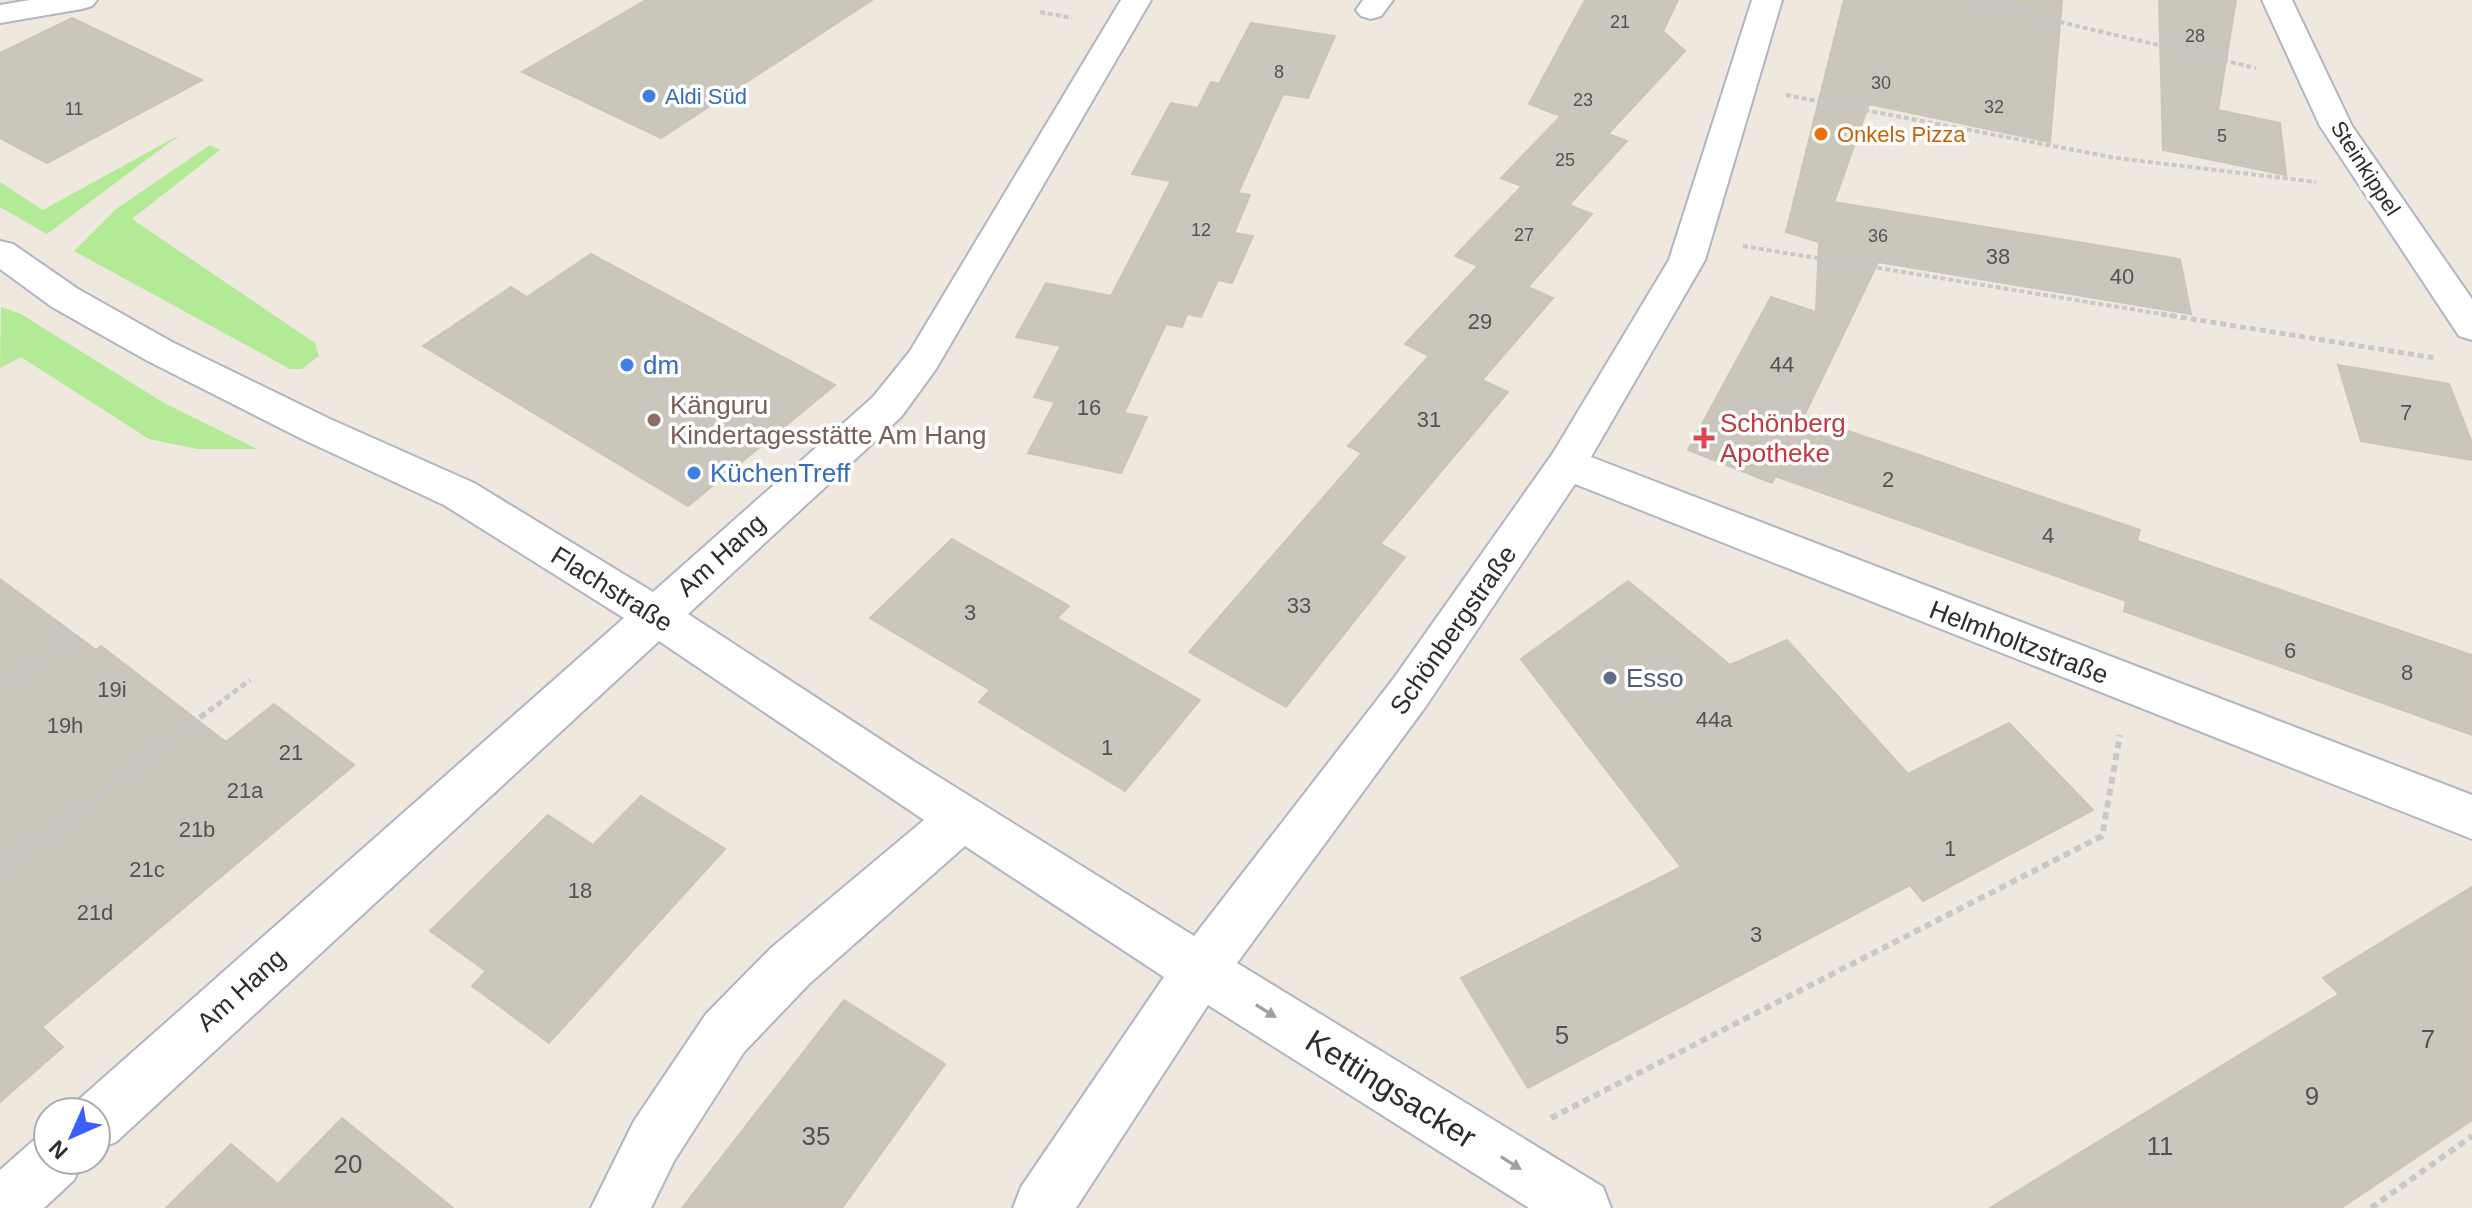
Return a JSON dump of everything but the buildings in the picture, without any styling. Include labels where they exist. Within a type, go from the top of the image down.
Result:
[{"type":"street","points":[[0,14],[82,0]]},
{"type":"street","name":"Am Hang","points":[[112,1107],[887,407],[923,360],[1136,0]]},
{"type":"street","name":"Schönbergstraße","points":[[1042,1208],[1200,970],[1410,692],[1567,464],[1687,260],[1767,0]]},
{"type":"street","name":"Steinkippel","points":[[2277,0],[2336,126],[2472,327]]},
{"type":"street","name":"Flachstraße","points":[[0,252],[65,298],[159,351],[316,429],[459,494],[655,615],[1200,970]]},
{"type":"street","name":"Helmholtzstraße","points":[[1567,464],[2472,817]]},
{"type":"street","points":[[620,1208],[654,1141],[725,1033],[790,966],[963,817]]},
{"type":"street","name":"Kettingsacker","points":[[1200,970],[1582,1208]]},
{"type":"street","points":[[1,1208],[36,1176]]},
{"type":"path","points":[[1966,0],[2315,82]]},
{"type":"path","points":[[1740,86],[2050,147],[2264,179],[2377,186]]},
{"type":"path","points":[[1693,238],[2441,359]]},
{"type":"path","points":[[0,690],[74,641],[54,625]]},
{"type":"path","points":[[0,871],[250,680]]},
{"type":"path","points":[[1489,1149],[2102,836],[2129,684]]},
{"type":"path","points":[[2371,1208],[2472,1136]]},
{"type":"green space","points":[[181,134],[47,234],[0,207],[0,182],[43,210]]},
{"type":"green space","points":[[210,145],[220,150],[132,219],[315,343],[319,356],[302,369],[290,369],[74,251],[116,209]]},
{"type":"green space","points":[[1,307],[21,314],[164,403],[257,449],[197,449],[149,439],[21,357],[0,368]]},
{"type":"place","name":"Aldi Süd","points":[[649,96]]},
{"type":"place","name":"Onkels Pizza","points":[[1821,134]]},
{"type":"place","name":"dm","points":[[627,365]]},
{"type":"place","name":"Känguru Kindertagesstätte Am Hang","points":[[654,420]]},
{"type":"place","name":"Schönberg Apotheke","points":[[1704,438]]},
{"type":"place","name":"KüchenTreff","points":[[694,473]]},
{"type":"place","name":"Esso","points":[[1610,678]]}]
